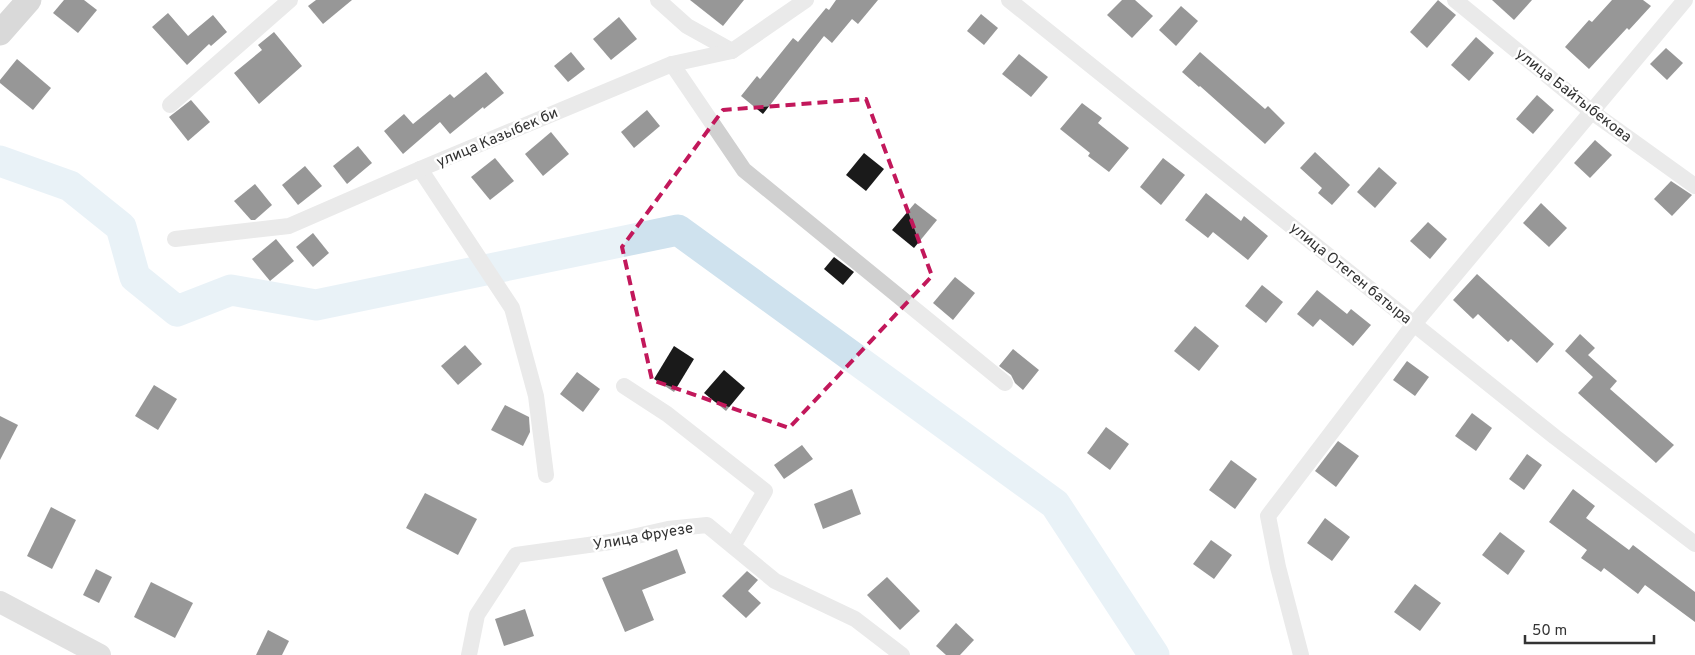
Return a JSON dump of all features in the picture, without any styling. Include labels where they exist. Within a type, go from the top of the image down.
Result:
[{"type":"main road","points":[[0,33],[29,0]]},
{"type":"main road","points":[[0,602],[100,655]]},
{"type":"street","points":[[170,105],[290,0]]},
{"type":"street","points":[[658,0],[688,26],[732,51]]},
{"type":"street","name":"улица Казыбек би","points":[[175,239],[289,226],[672,64],[732,51],[806,0]]},
{"type":"street","name":"улица Отеген батыра","points":[[1009,0],[1555,437],[1695,544]]},
{"type":"street","name":"улица Байтыбекова","points":[[1455,0],[1592,112],[1695,186]]},
{"type":"street","points":[[1301,655],[1278,567],[1268,516],[1414,324],[1685,0]]},
{"type":"street","points":[[672,64],[744,170],[1005,383]]},
{"type":"street","points":[[420,169],[512,308],[536,396],[546,475]]},
{"type":"street","points":[[624,386],[667,414],[765,491],[732,546]]},
{"type":"street","name":"Улица Фруезе","points":[[469,655],[477,616],[516,555],[610,542],[668,529],[708,525],[775,581],[855,618],[902,655]]},
{"type":"highlighted area","points":[[866,99],[932,276],[789,428],[652,380],[622,247],[723,110]]},
{"type":"building","points":[[64,0],[84,0],[97,10],[78,33],[53,13]]},
{"type":"building","points":[[316,0],[352,0],[323,24],[308,6]]},
{"type":"building","points":[[690,0],[744,0],[723,26]]},
{"type":"building","points":[[836,0],[878,0],[858,24],[852,19],[832,43],[824,36],[763,114],[741,96],[757,76],[760,79],[793,38],[798,42],[826,8],[829,10]]},
{"type":"building","points":[[1122,0],[1135,0],[1153,16],[1132,38],[1107,15]]},
{"type":"building","points":[[1438,0],[1456,15],[1427,48],[1410,32]]},
{"type":"building","points":[[1492,0],[1532,0],[1514,20]]},
{"type":"building","points":[[1612,0],[1643,0],[1651,6],[1629,30],[1627,28],[1589,69],[1565,47],[1589,20],[1592,22]]},
{"type":"building","points":[[1181,6],[1198,21],[1176,46],[1159,30]]},
{"type":"building","points":[[168,13],[188,36],[213,15],[227,32],[211,46],[209,44],[187,65],[152,27]]},
{"type":"building","points":[[981,14],[998,28],[984,45],[967,31]]},
{"type":"building","points":[[619,17],[637,39],[611,60],[593,39]]},
{"type":"building","points":[[274,32],[302,66],[259,104],[234,73],[262,50],[258,45]]},
{"type":"building","points":[[1476,37],[1494,53],[1469,81],[1451,65]]},
{"type":"building","points":[[1666,48],[1683,63],[1667,80],[1650,64]]},
{"type":"building","points":[[571,52],[585,69],[568,82],[554,66]]},
{"type":"building","points":[[1200,52],[1265,109],[1268,106],[1285,123],[1265,144],[1182,72]]},
{"type":"building","points":[[1019,54],[1048,77],[1031,97],[1002,74]]},
{"type":"building","points":[[17,59],[51,88],[33,110],[0,83],[0,80]]},
{"type":"building","points":[[486,72],[504,93],[484,109],[483,107],[450,134],[440,122],[403,154],[384,131],[404,114],[413,124],[450,94],[454,98]]},
{"type":"building","points":[[1537,95],[1554,110],[1533,134],[1516,119]]},
{"type":"building","points":[[191,100],[210,122],[188,141],[169,117]]},
{"type":"building","points":[[1082,103],[1102,118],[1098,123],[1129,148],[1109,172],[1088,156],[1090,153],[1060,129]]},
{"type":"building","points":[[647,110],[660,126],[634,148],[621,132]]},
{"type":"building","points":[[551,132],[569,154],[543,176],[525,154]]},
{"type":"building","points":[[1595,140],[1612,155],[1590,178],[1574,163]]},
{"type":"building","points":[[358,146],[372,163],[347,184],[333,166]]},
{"type":"building","points":[[1315,152],[1350,185],[1332,205],[1318,193],[1322,188],[1300,168]]},
{"type":"building","points":[[864,153],[884,169],[866,191],[846,175]]},
{"type":"building","points":[[495,158],[514,181],[490,200],[471,177]]},
{"type":"building","points":[[1163,158],[1185,175],[1161,205],[1140,187]]},
{"type":"building","points":[[305,166],[322,186],[298,205],[282,185]]},
{"type":"building","points":[[1379,167],[1397,183],[1375,208],[1357,192]]},
{"type":"building","points":[[1671,181],[1692,195],[1672,216],[1654,199]]},
{"type":"building","points":[[255,184],[272,205],[255,220],[251,220],[234,201]]},
{"type":"building","points":[[1206,193],[1241,221],[1244,216],[1268,236],[1248,260],[1213,232],[1208,238],[1185,220]]},
{"type":"building","points":[[915,203],[937,220],[914,248],[892,230]]},
{"type":"building","points":[[1541,203],[1567,228],[1549,247],[1523,223]]},
{"type":"building","points":[[1428,222],[1447,239],[1430,259],[1410,241]]},
{"type":"building","points":[[313,233],[329,253],[313,267],[296,247]]},
{"type":"building","points":[[276,239],[294,261],[270,281],[252,259]]},
{"type":"building","points":[[834,257],[854,272],[843,285],[824,269]]},
{"type":"building","points":[[1477,274],[1554,344],[1537,363],[1511,339],[1508,342],[1478,314],[1473,319],[1453,300]]},
{"type":"building","points":[[955,277],[975,293],[953,320],[933,303]]},
{"type":"building","points":[[1262,285],[1283,302],[1266,323],[1245,306]]},
{"type":"building","points":[[1317,290],[1347,314],[1351,309],[1371,325],[1353,346],[1320,319],[1313,327],[1297,314]]},
{"type":"building","points":[[1195,326],[1219,346],[1199,371],[1174,351]]},
{"type":"building","points":[[1580,334],[1595,348],[1588,355],[1617,381],[1610,389],[1674,445],[1656,463],[1578,393],[1593,377],[1565,351]]},
{"type":"building","points":[[465,345],[482,364],[458,385],[441,366]]},
{"type":"building","points":[[674,346],[694,359],[674,392],[654,379]]},
{"type":"building","points":[[1013,349],[1039,370],[1023,390],[1015,383],[1011,375],[999,366]]},
{"type":"building","points":[[1407,361],[1429,377],[1415,396],[1393,380]]},
{"type":"building","points":[[724,370],[745,388],[726,411],[704,393]]},
{"type":"building","points":[[577,372],[600,389],[583,412],[560,394]]},
{"type":"building","points":[[154,385],[177,399],[158,430],[135,416]]},
{"type":"building","points":[[505,405],[529,417],[530,432],[523,446],[491,430]]},
{"type":"building","points":[[1472,413],[1492,428],[1476,451],[1455,436]]},
{"type":"building","points":[[0,416],[18,425],[0,460]]},
{"type":"building","points":[[1106,427],[1129,444],[1110,470],[1087,453]]},
{"type":"building","points":[[1338,441],[1359,456],[1336,487],[1315,471]]},
{"type":"building","points":[[802,445],[813,459],[784,479],[774,465]]},
{"type":"building","points":[[1527,454],[1542,465],[1524,490],[1509,479]]},
{"type":"building","points":[[1231,460],[1257,479],[1235,509],[1209,490]]},
{"type":"building","points":[[852,489],[861,514],[823,529],[814,504]]},
{"type":"building","points":[[1573,489],[1595,506],[1586,518],[1629,550],[1633,545],[1695,592],[1695,622],[1645,585],[1638,594],[1604,568],[1601,572],[1581,558],[1587,550],[1549,522]]},
{"type":"building","points":[[425,493],[477,519],[458,555],[406,528]]},
{"type":"building","points":[[51,507],[76,520],[52,569],[27,556]]},
{"type":"building","points":[[1325,518],[1350,537],[1332,561],[1307,543]]},
{"type":"building","points":[[1500,532],[1525,551],[1508,575],[1482,555]]},
{"type":"building","points":[[1211,540],[1232,555],[1214,579],[1193,564]]},
{"type":"building","points":[[677,549],[686,573],[642,590],[654,620],[625,632],[602,578]]},
{"type":"building","points":[[96,569],[112,577],[99,603],[83,595]]},
{"type":"building","points":[[747,571],[758,580],[748,591],[761,603],[746,618],[722,596]]},
{"type":"building","points":[[887,577],[920,611],[900,630],[867,595]]},
{"type":"building","points":[[151,582],[193,603],[175,638],[134,617]]},
{"type":"building","points":[[1415,584],[1441,603],[1420,631],[1394,612]]},
{"type":"building","points":[[525,609],[534,636],[504,646],[495,619]]},
{"type":"building","points":[[956,623],[974,640],[960,655],[946,655],[936,646]]},
{"type":"building","points":[[268,630],[289,641],[282,655],[256,655]]},
{"type":"waterway","points":[[0,161],[70,186],[121,227],[135,277],[177,311],[231,290],[316,305],[678,230],[1055,504],[1154,655]]}]
